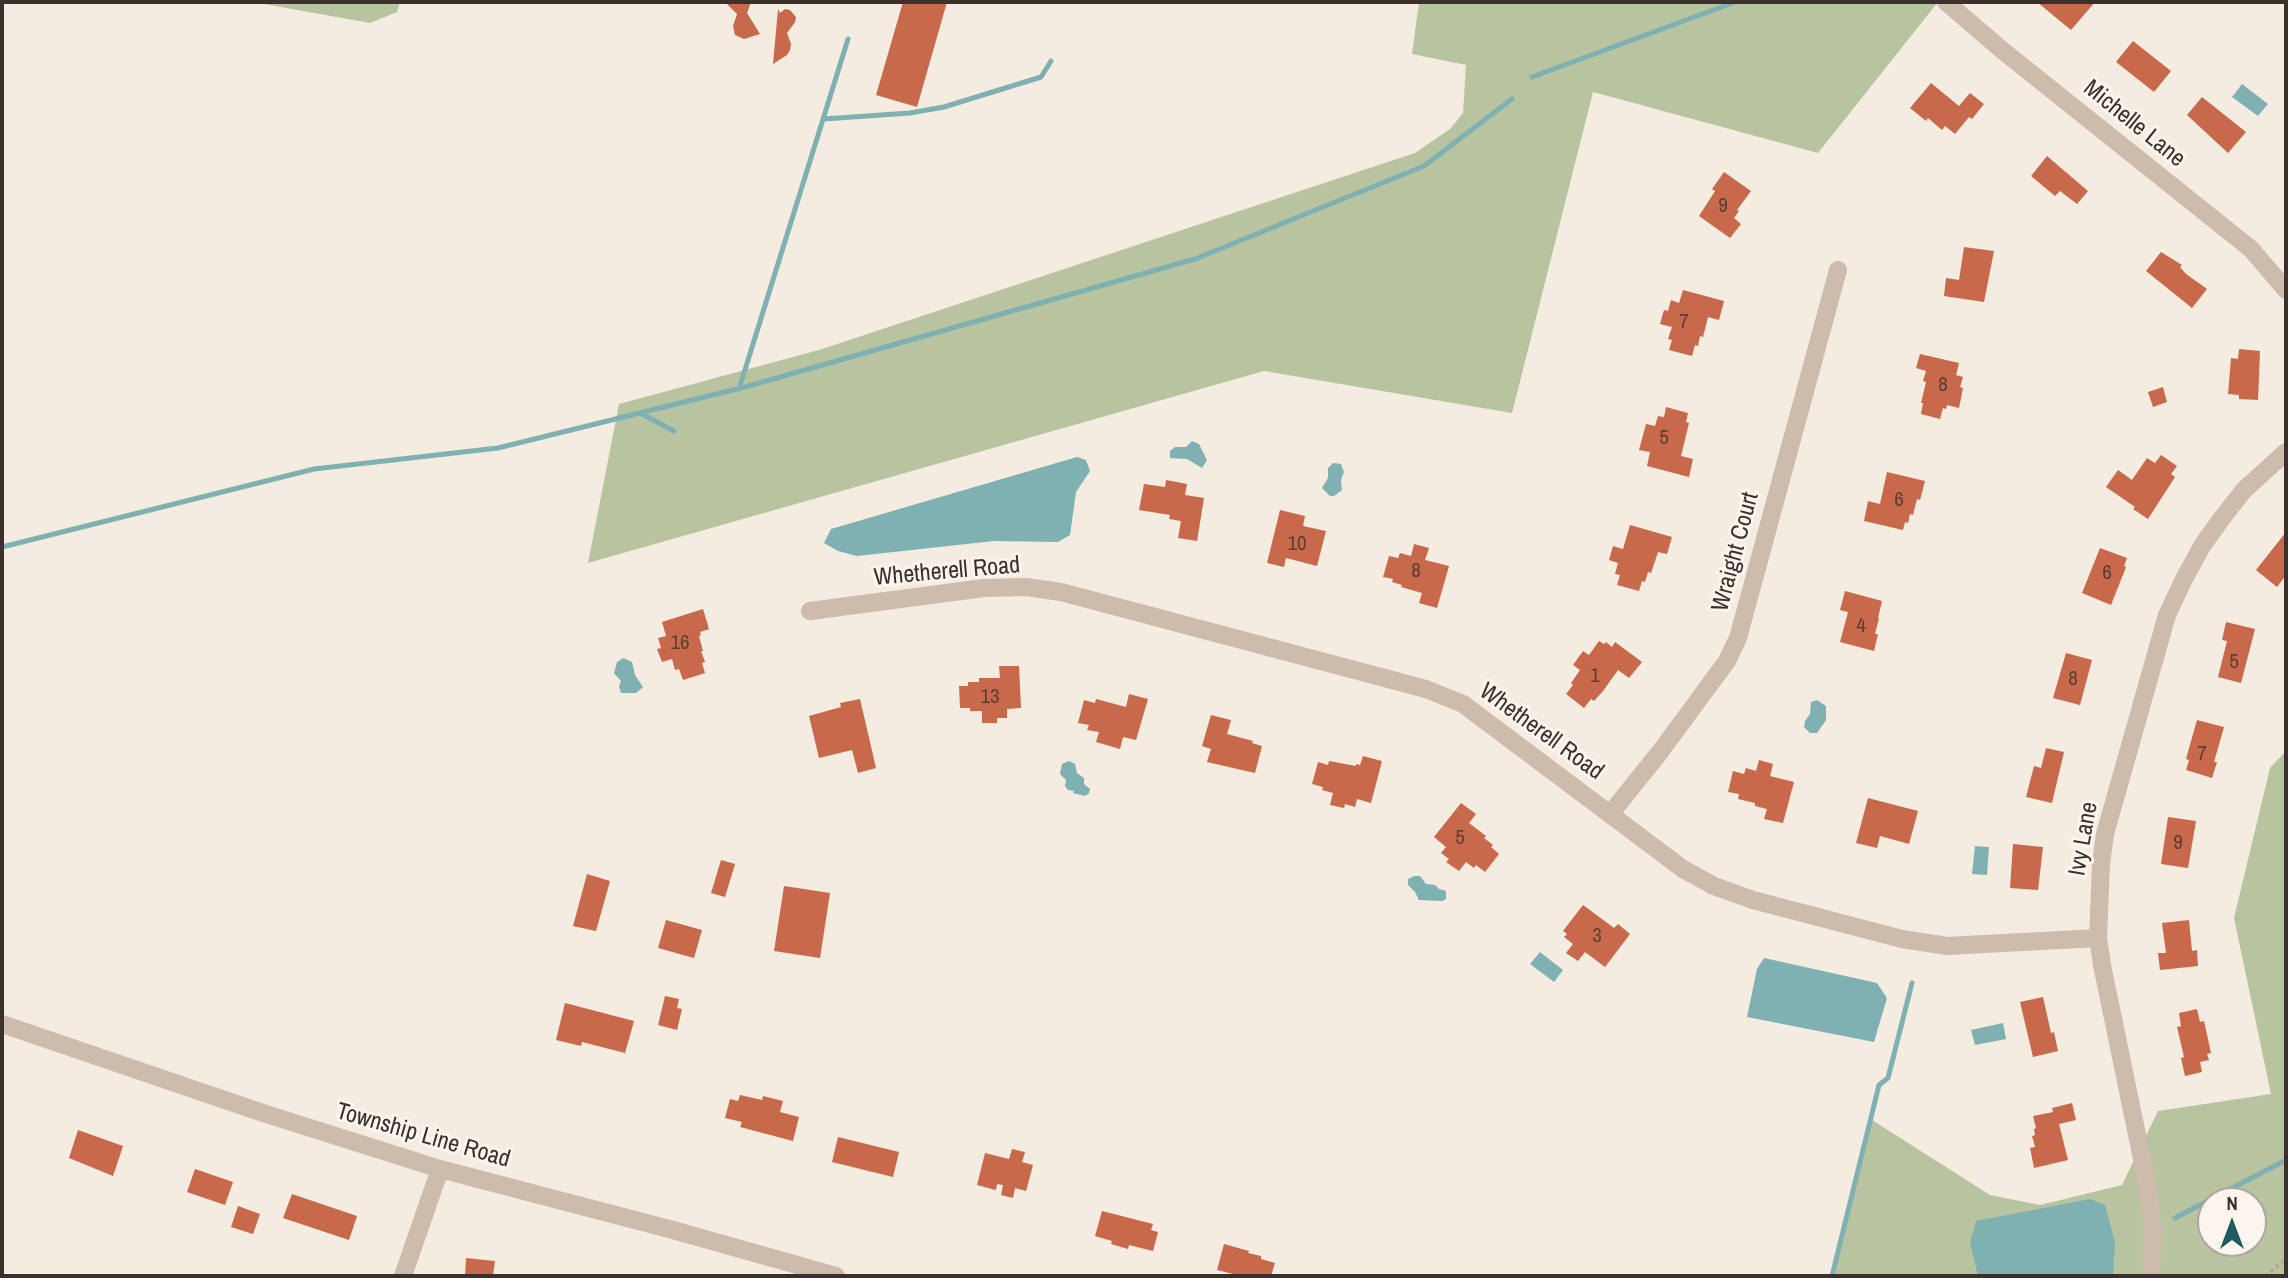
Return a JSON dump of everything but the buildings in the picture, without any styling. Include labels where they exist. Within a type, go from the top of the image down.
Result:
[{"type":"street","name":"Michelle Lane","points":[[1946,2],[2251,249],[2286,290]]},
{"type":"street","name":"Wraight Court","points":[[1611,813],[1727,661],[1738,638],[1838,270]]},
{"type":"street","name":"Ivy Lane","points":[[2151,1276],[2152,1225],[2148,1188],[2098,938],[2105,834],[2167,615],[2202,546],[2221,518],[2244,490],[2286,452]]},
{"type":"street","name":"Whetherell Road","points":[[810,611],[984,588],[1026,587],[1061,592],[1413,685],[1463,704],[1683,869],[1714,886],[1753,900],[1902,939],[1947,946],[2098,938]]},
{"type":"street","name":"Township Line Road","points":[[2,1024],[263,1114],[440,1169],[836,1276]]},
{"type":"street","points":[[403,1276],[440,1169]]},
{"type":"path","points":[[2265,1276],[2286,1259]]},
{"type":"green space","points":[[253,2],[400,2],[397,12],[370,23]]},
{"type":"green space","points":[[1419,2],[1938,2],[1818,153],[1593,92],[1512,413],[1264,371],[588,563],[619,404],[819,350],[1415,153],[1450,129],[1463,113],[1466,65],[1412,54]]},
{"type":"green space","points":[[2286,751],[2286,1276],[1831,1276],[1872,1120],[1990,1195],[2040,1205],[2122,1185],[2158,1111],[2271,1094],[2234,918],[2270,768]]},
{"type":"water","points":[[2242,84],[2268,104],[2258,116],[2232,97]]},
{"type":"water","points":[[1192,441],[1199,444],[1207,460],[1202,468],[1187,459],[1170,458],[1170,451],[1175,447],[1186,447]]},
{"type":"water","points":[[1077,457],[1086,460],[1090,471],[1076,492],[1070,535],[1058,542],[994,541],[857,556],[838,551],[824,543],[831,529]]},
{"type":"water","points":[[1333,463],[1341,464],[1344,472],[1342,490],[1330,496],[1322,488],[1328,478],[1328,468]]},
{"type":"water","points":[[623,658],[632,662],[635,675],[643,687],[636,693],[621,693],[621,681],[614,673],[617,662]]},
{"type":"water","points":[[1817,700],[1826,706],[1826,720],[1817,733],[1810,733],[1804,727],[1805,721],[1810,714],[1811,702]]},
{"type":"water","points":[[1069,761],[1075,764],[1077,773],[1084,778],[1084,784],[1090,789],[1085,796],[1073,793],[1074,791],[1065,786],[1066,780],[1060,774],[1062,764]]},
{"type":"water","points":[[1975,846],[1989,847],[1987,875],[1972,874]]},
{"type":"water","points":[[1420,876],[1426,884],[1446,891],[1446,899],[1419,900],[1408,885],[1408,879]]},
{"type":"water","points":[[1540,952],[1563,970],[1554,982],[1530,964]]},
{"type":"water","points":[[1764,958],[1877,983],[1887,998],[1874,1042],[1747,1017],[1757,969]]},
{"type":"water","points":[[2003,1023],[2006,1039],[1975,1045],[1971,1030]]},
{"type":"water","points":[[2090,1199],[2105,1205],[2115,1243],[2113,1276],[1978,1276],[1970,1243],[1976,1221]]},
{"type":"waterway","points":[[1532,77],[1735,2]]},
{"type":"waterway","points":[[739,389],[848,39]]},
{"type":"waterway","points":[[824,119],[910,113],[944,107],[1041,77],[1051,61]]},
{"type":"waterway","points":[[2,547],[314,469],[498,448],[745,387],[1195,259],[1424,166],[1512,99]]},
{"type":"waterway","points":[[640,413],[674,431]]},
{"type":"waterway","points":[[1832,1276],[1879,1085],[1888,1078],[1912,983]]},
{"type":"waterway","points":[[2175,1218],[2286,1160]]}]
